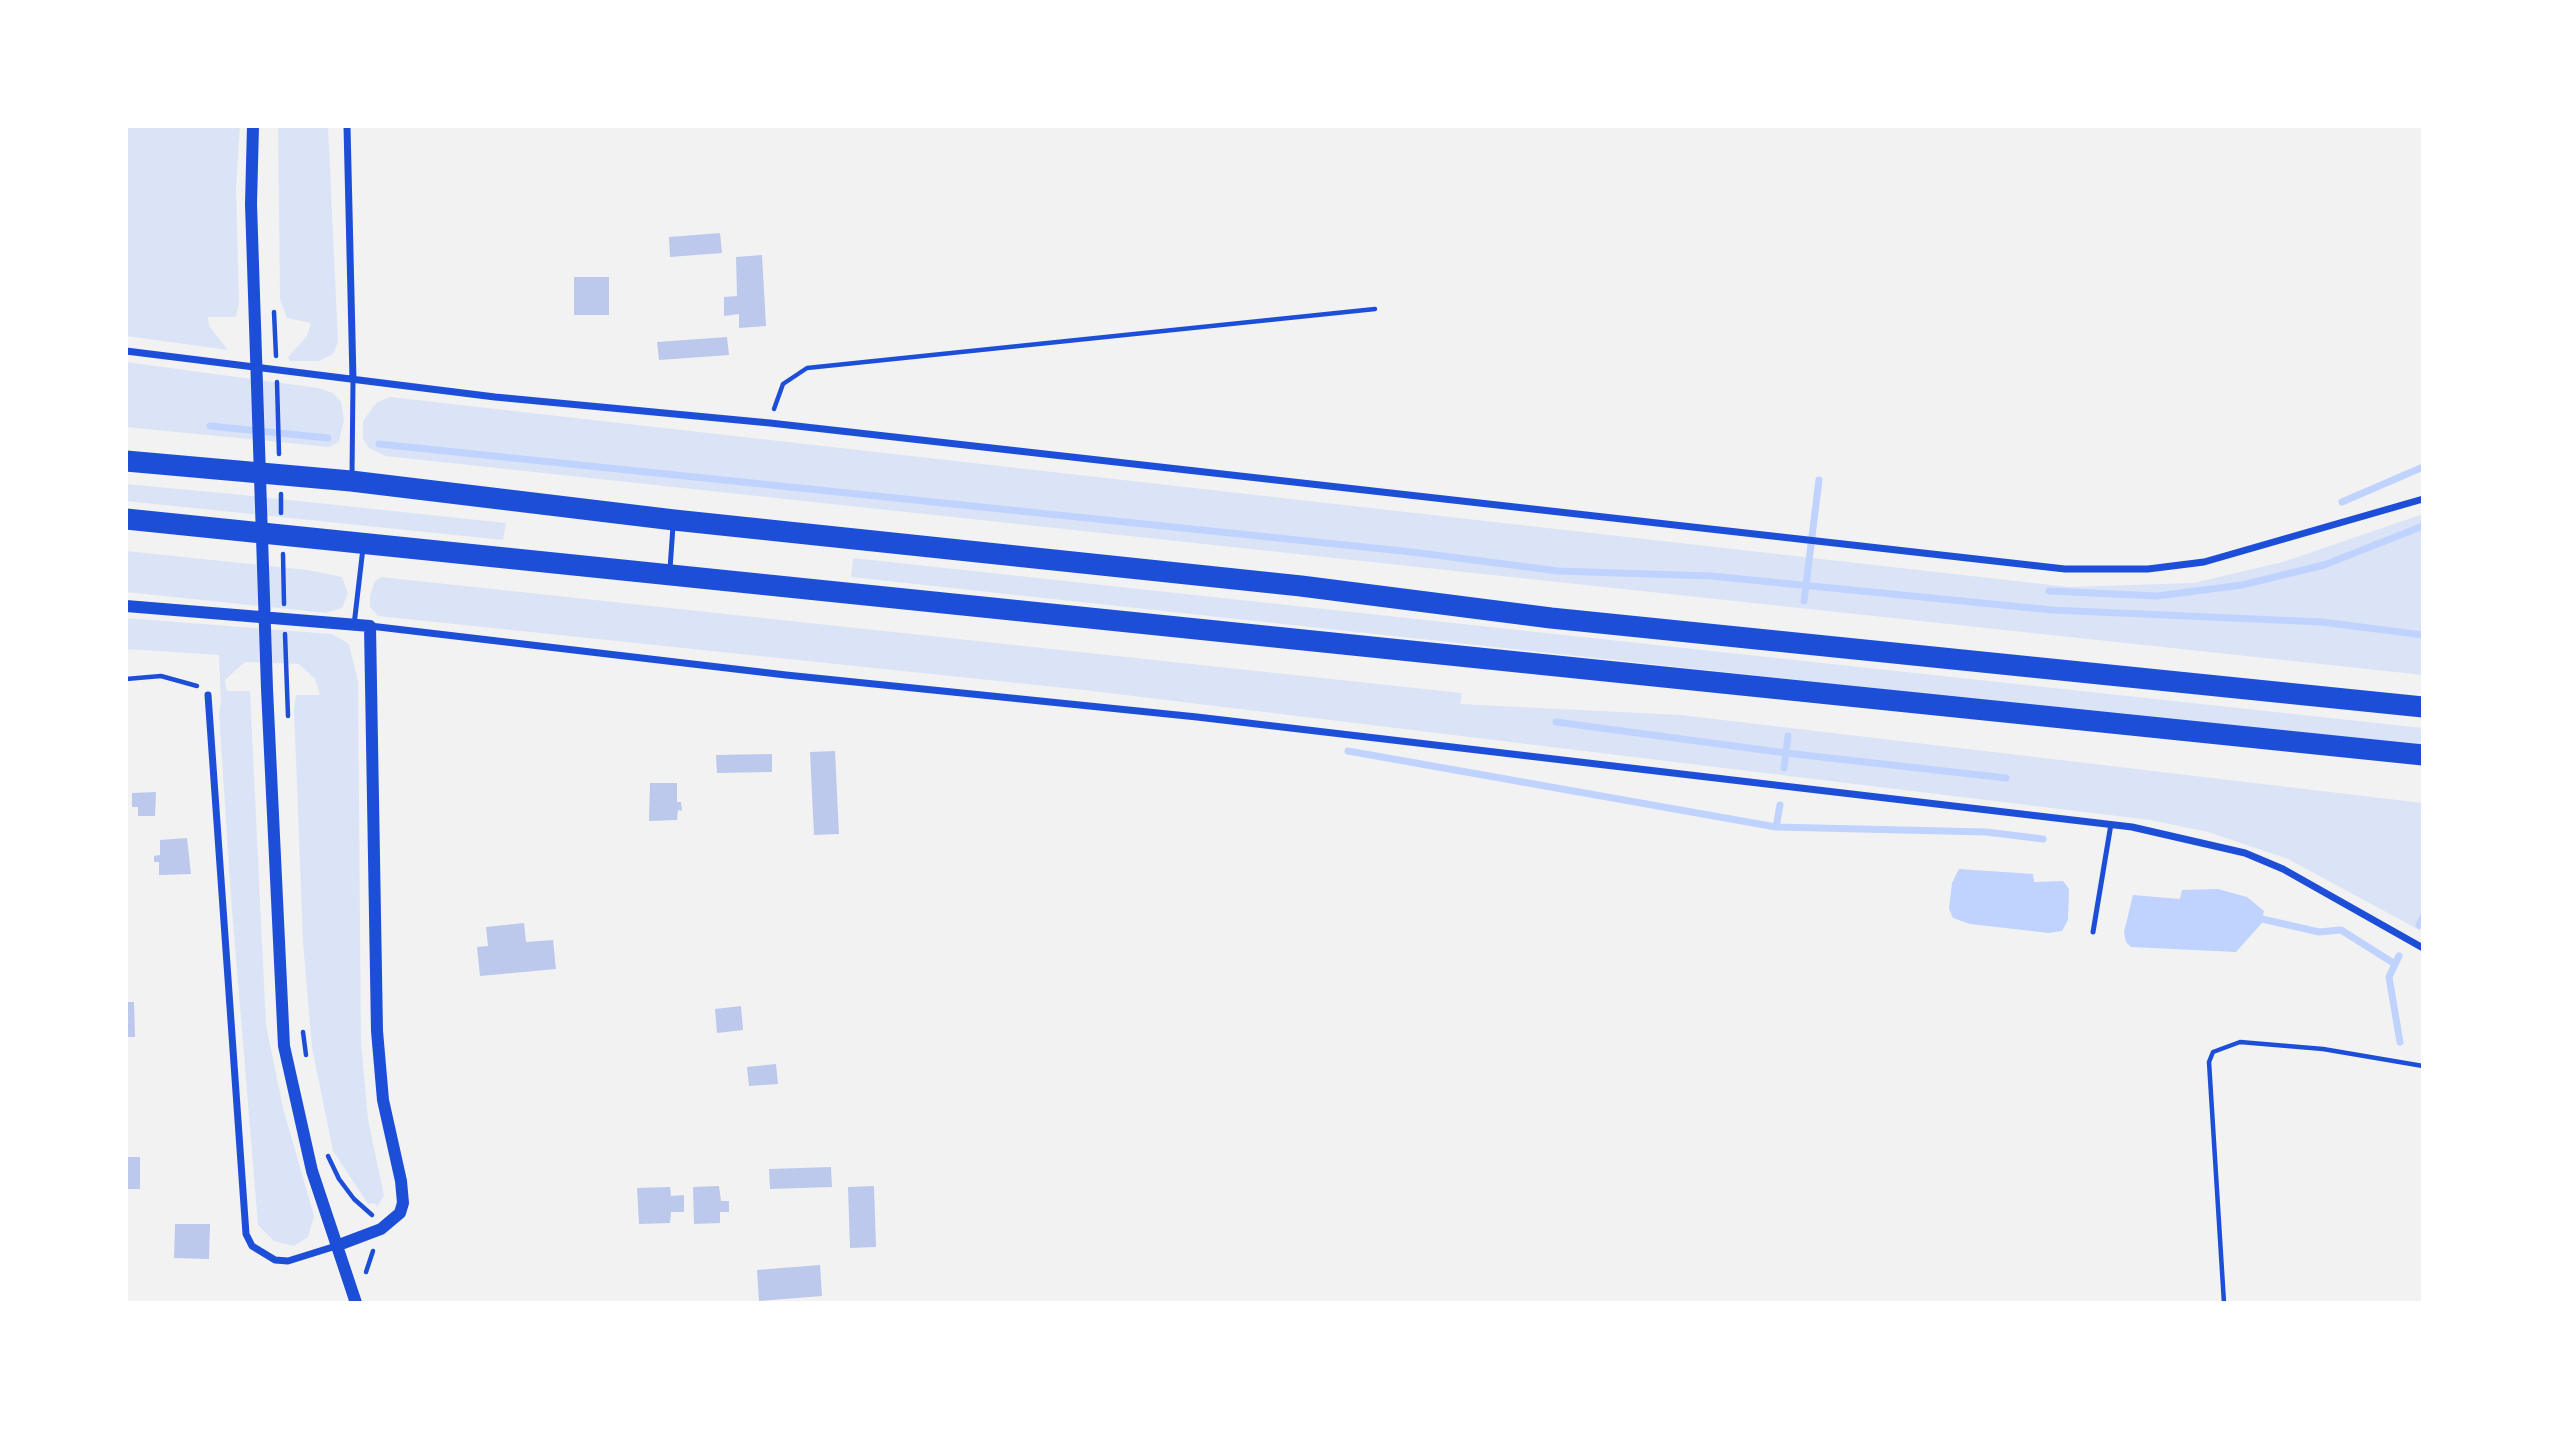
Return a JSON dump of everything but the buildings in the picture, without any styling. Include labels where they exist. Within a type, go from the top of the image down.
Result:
[{"type":"highway","points":[[126,461],[352,481],[674,520],[1301,586],[1551,618],[2423,707]]},
{"type":"highway","points":[[126,519],[2423,755]]},
{"type":"street","points":[[253,126],[254,303],[267,689],[284,1046],[296,1108],[336,1246],[356,1303]]},
{"type":"street","points":[[347,126],[353,380]]},
{"type":"street","points":[[126,351],[495,397],[770,424],[2065,569],[2148,569],[2204,562],[2423,499]]},
{"type":"street","points":[[126,606],[370,626],[786,676],[1237,721],[2110,824],[2179,835],[2245,853],[2283,869],[2423,948]]},
{"type":"street","points":[[208,695],[247,1234],[257,1250],[275,1260],[288,1261],[381,1229],[400,1213],[403,1192],[383,1100],[377,1031],[370,626]]},
{"type":"lane","points":[[352,481],[353,380]]},
{"type":"lane","points":[[669,576],[674,520]]},
{"type":"lane","points":[[354,625],[363,542]]},
{"type":"lane","points":[[2093,932],[2110,824]]},
{"type":"path","points":[[770,424],[783,384],[807,368],[1375,309]]},
{"type":"path","points":[[126,679],[161,676],[198,687],[208,695]]},
{"type":"path","points":[[287,689],[288,729]]},
{"type":"path","points":[[302,1026],[307,1059]]},
{"type":"path","points":[[2224,1303],[2209,1062],[2213,1052],[2240,1042],[2323,1049],[2423,1066]]},
{"type":"path","points":[[325,1151],[339,1179],[354,1199],[370,1211],[386,1243],[370,1253],[365,1270],[368,1279]]},
{"type":"shaded area","points":[[126,126],[240,126],[236,188],[239,304],[236,317],[208,317],[209,326],[228,350],[126,336]]},
{"type":"shaded area","points":[[278,126],[328,126],[338,342],[333,354],[319,361],[290,361],[288,357],[307,336],[311,323],[287,318],[280,299]]},
{"type":"shaded area","points":[[126,362],[318,388],[333,393],[341,402],[344,420],[339,442],[329,447],[126,427]]},
{"type":"shaded area","points":[[390,397],[2069,587],[2193,583],[2283,562],[2423,514],[2423,675],[385,456],[369,448],[363,439],[363,421],[376,403]]},
{"type":"shaded area","points":[[126,484],[506,523],[503,540],[126,501]]},
{"type":"shaded area","points":[[126,551],[308,570],[342,577],[348,593],[342,608],[326,613],[126,592]]},
{"type":"shaded area","points":[[853,558],[2423,728],[2423,748],[851,577]]},
{"type":"shaded area","points":[[381,577],[1462,693],[1460,704],[1681,715],[2423,803],[2423,932],[2288,859],[2208,832],[2150,820],[1084,690],[378,616],[370,607],[370,597],[374,582]]},
{"type":"shaded area","points":[[126,618],[332,634],[349,644],[358,682],[361,1042],[368,1119],[384,1196],[377,1207],[374,1203],[368,1204],[333,1151],[312,1048],[303,943],[294,709],[296,695],[320,695],[315,679],[299,664],[245,662],[225,680],[227,691],[250,691],[266,1025],[283,1108],[314,1216],[308,1237],[294,1246],[274,1241],[258,1225],[231,898],[219,713],[219,655],[126,649]]},
{"type":"water","points":[[1959,869],[2033,874],[2034,882],[2063,881],[2069,889],[2068,920],[2062,931],[2049,933],[1970,924],[1953,918],[1949,909],[1952,883]]},
{"type":"water","points":[[2218,889],[2247,897],[2264,911],[2261,924],[2236,952],[2131,947],[2126,942],[2124,932],[2133,895],[2180,899],[2182,890]]},
{"type":"waterway","points":[[210,426],[328,438]]},
{"type":"waterway","points":[[379,444],[1412,552],[1558,571],[1711,576],[2052,610],[2322,622],[2423,635]]},
{"type":"waterway","points":[[2342,502],[2423,467]]},
{"type":"waterway","points":[[1804,601],[1819,480]]},
{"type":"waterway","points":[[2049,591],[2157,596],[2242,585],[2324,565],[2423,526]]},
{"type":"waterway","points":[[1556,722],[1786,753],[2006,778]]},
{"type":"waterway","points":[[1784,768],[1788,736]]},
{"type":"waterway","points":[[1348,751],[1776,827],[1986,832],[2043,839]]},
{"type":"waterway","points":[[1776,827],[1780,805]]},
{"type":"waterway","points":[[2419,925],[2423,917]]},
{"type":"waterway","points":[[2262,919],[2319,932],[2341,930],[2395,964]]},
{"type":"waterway","points":[[2399,956],[2389,977],[2400,1042]]}]
